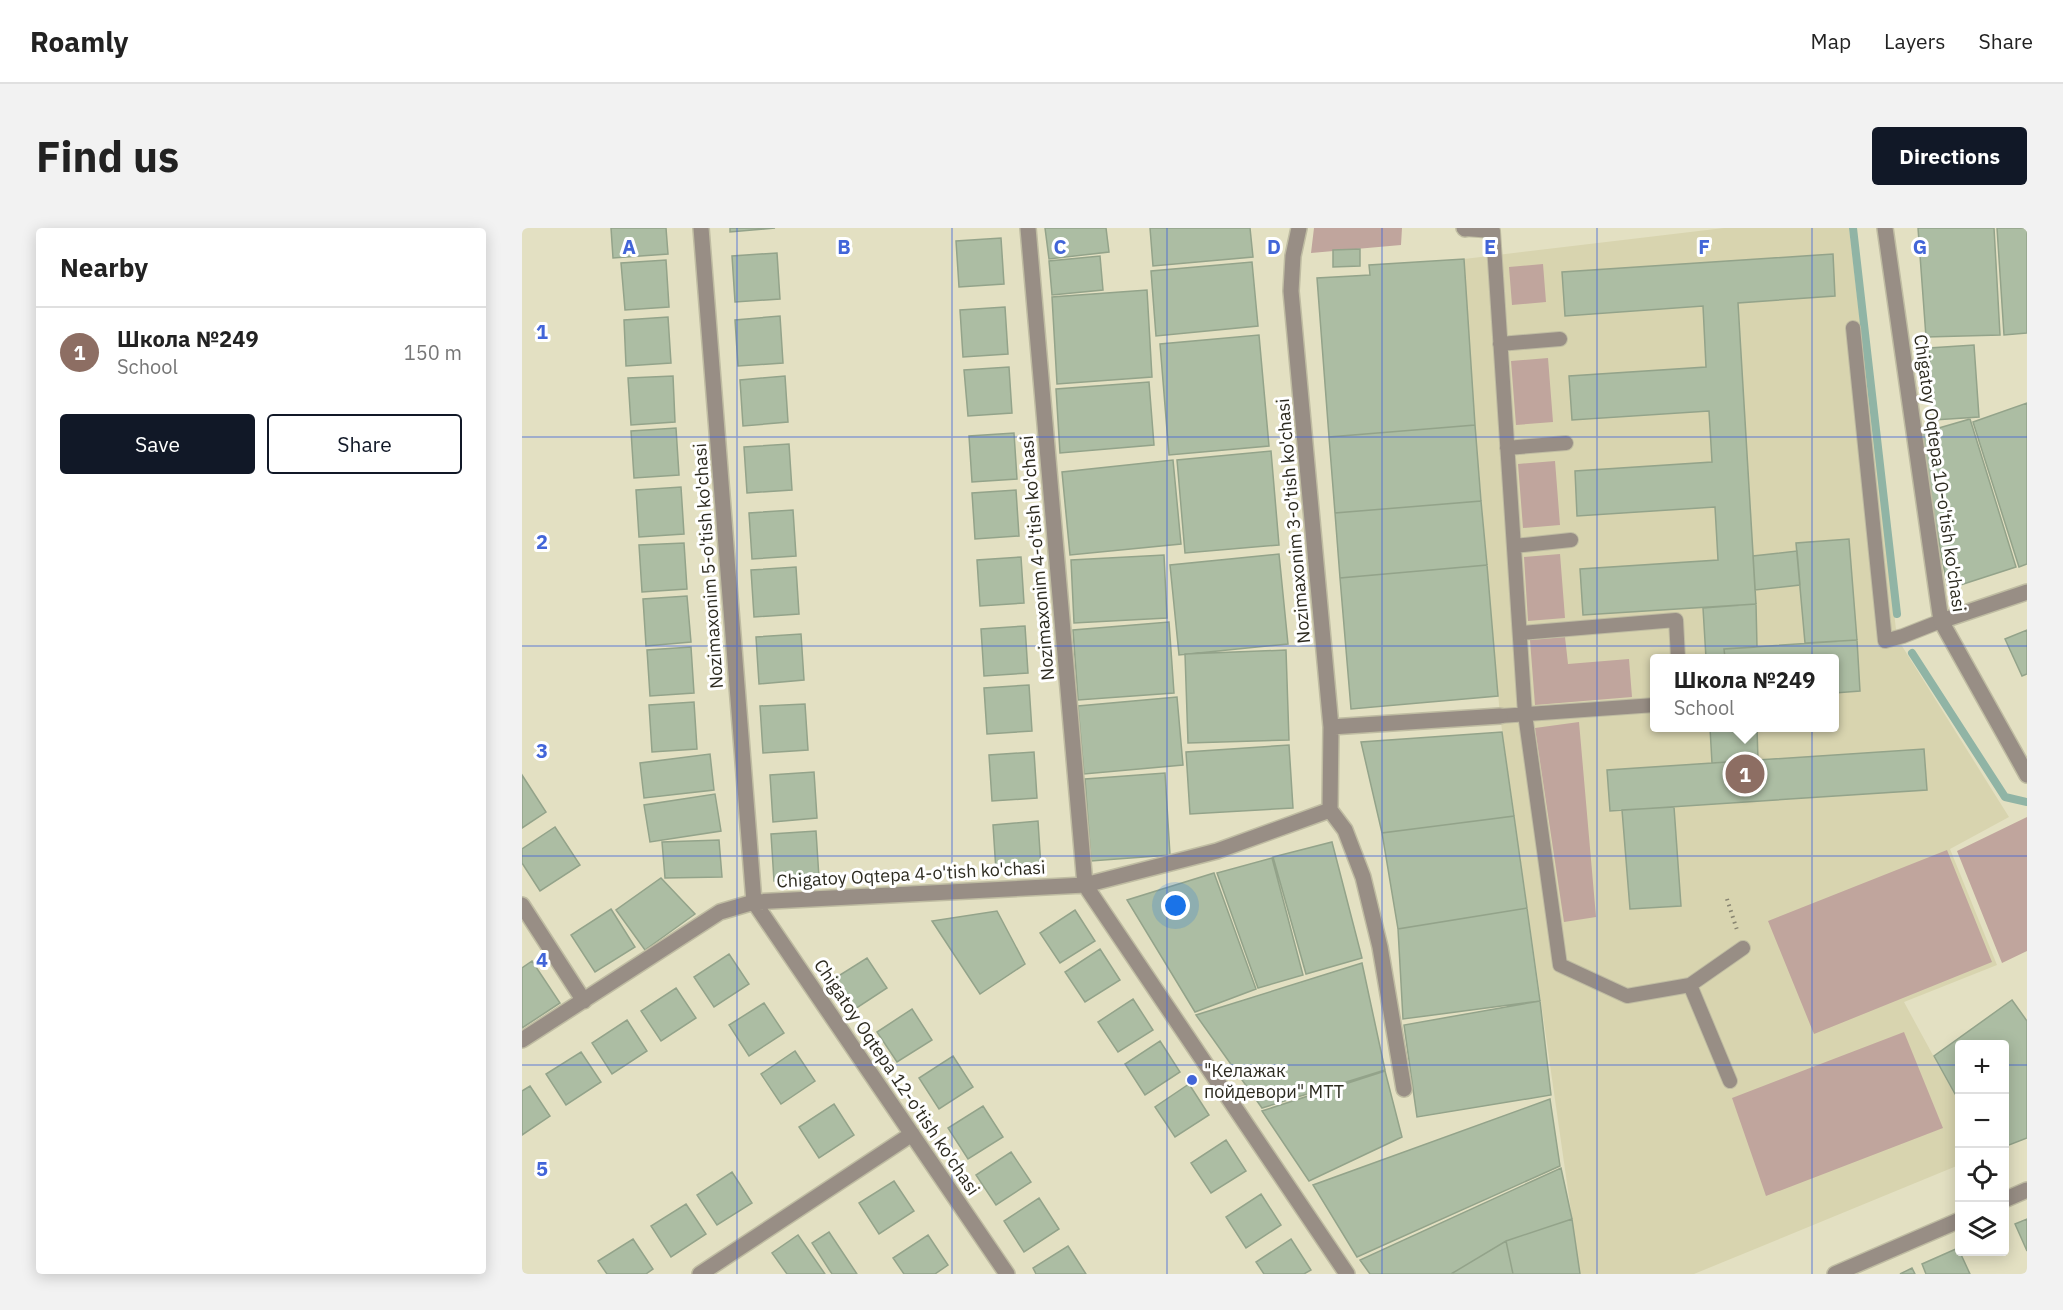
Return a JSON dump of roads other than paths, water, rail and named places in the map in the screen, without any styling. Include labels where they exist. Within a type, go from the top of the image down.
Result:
[{"type":"street","name":"Nozimaxonim 5-o'tish ko'chasi","points":[[701,228],[754,902]]},
{"type":"street","name":"Nozimaxonim 4-o'tish ko'chasi","points":[[1028,228],[1085,885]]},
{"type":"street","name":"Nozimaxonim 3-o'tish ko'chasi","points":[[1299,228],[1293,256],[1292,291],[1331,727],[1330,810]]},
{"type":"street","name":"Chigatoy Oqtepa 10-o'tish ko'chasi","points":[[1885,228],[1941,621],[2027,775]]},
{"type":"street","points":[[1941,621],[2027,592]]},
{"type":"street","points":[[1331,727],[1500,716]]},
{"type":"street","name":"Chigatoy Oqtepa 4-o'tish ko'chasi","points":[[522,1040],[720,912],[754,902],[1085,885],[1217,851],[1330,810]]},
{"type":"street","points":[[1330,810],[1345,830],[1363,877],[1380,947],[1404,1089]]},
{"type":"street","points":[[1085,885],[1347,1274]]},
{"type":"street","name":"Chigatoy Oqtepa 12-o'tish ko'chasi","points":[[754,902],[1007,1274]]},
{"type":"street","points":[[522,905],[584,1001]]},
{"type":"street","points":[[700,1274],[912,1134]]},
{"type":"street","points":[[2009,1198],[2027,1191]]},
{"type":"street","points":[[1835,1274],[1955,1222]]},
{"type":"lane","points":[[1465,229],[1493,231],[1525,714],[1560,965],[1627,996],[1690,984],[1743,948]]},
{"type":"lane","points":[[1853,328],[1885,641],[1941,621]]},
{"type":"lane","points":[[1500,344],[1560,339]]},
{"type":"lane","points":[[1507,448],[1566,443]]},
{"type":"lane","points":[[1514,546],[1571,540]]},
{"type":"lane","points":[[1520,633],[1676,620],[1678,654]]},
{"type":"lane","points":[[1500,716],[1650,705]]},
{"type":"lane","points":[[1690,984],[1730,1081]]},
{"type":"waterway","points":[[1853,228],[1897,614]]},
{"type":"waterway","points":[[1912,653],[2005,797],[2027,802]]},
{"type":"place","name":"Школа №249","points":[[1745,774]]},
{"type":"place","name":"\"Келажак пойдевори\" МТТ","points":[[1192,1080]]}]
